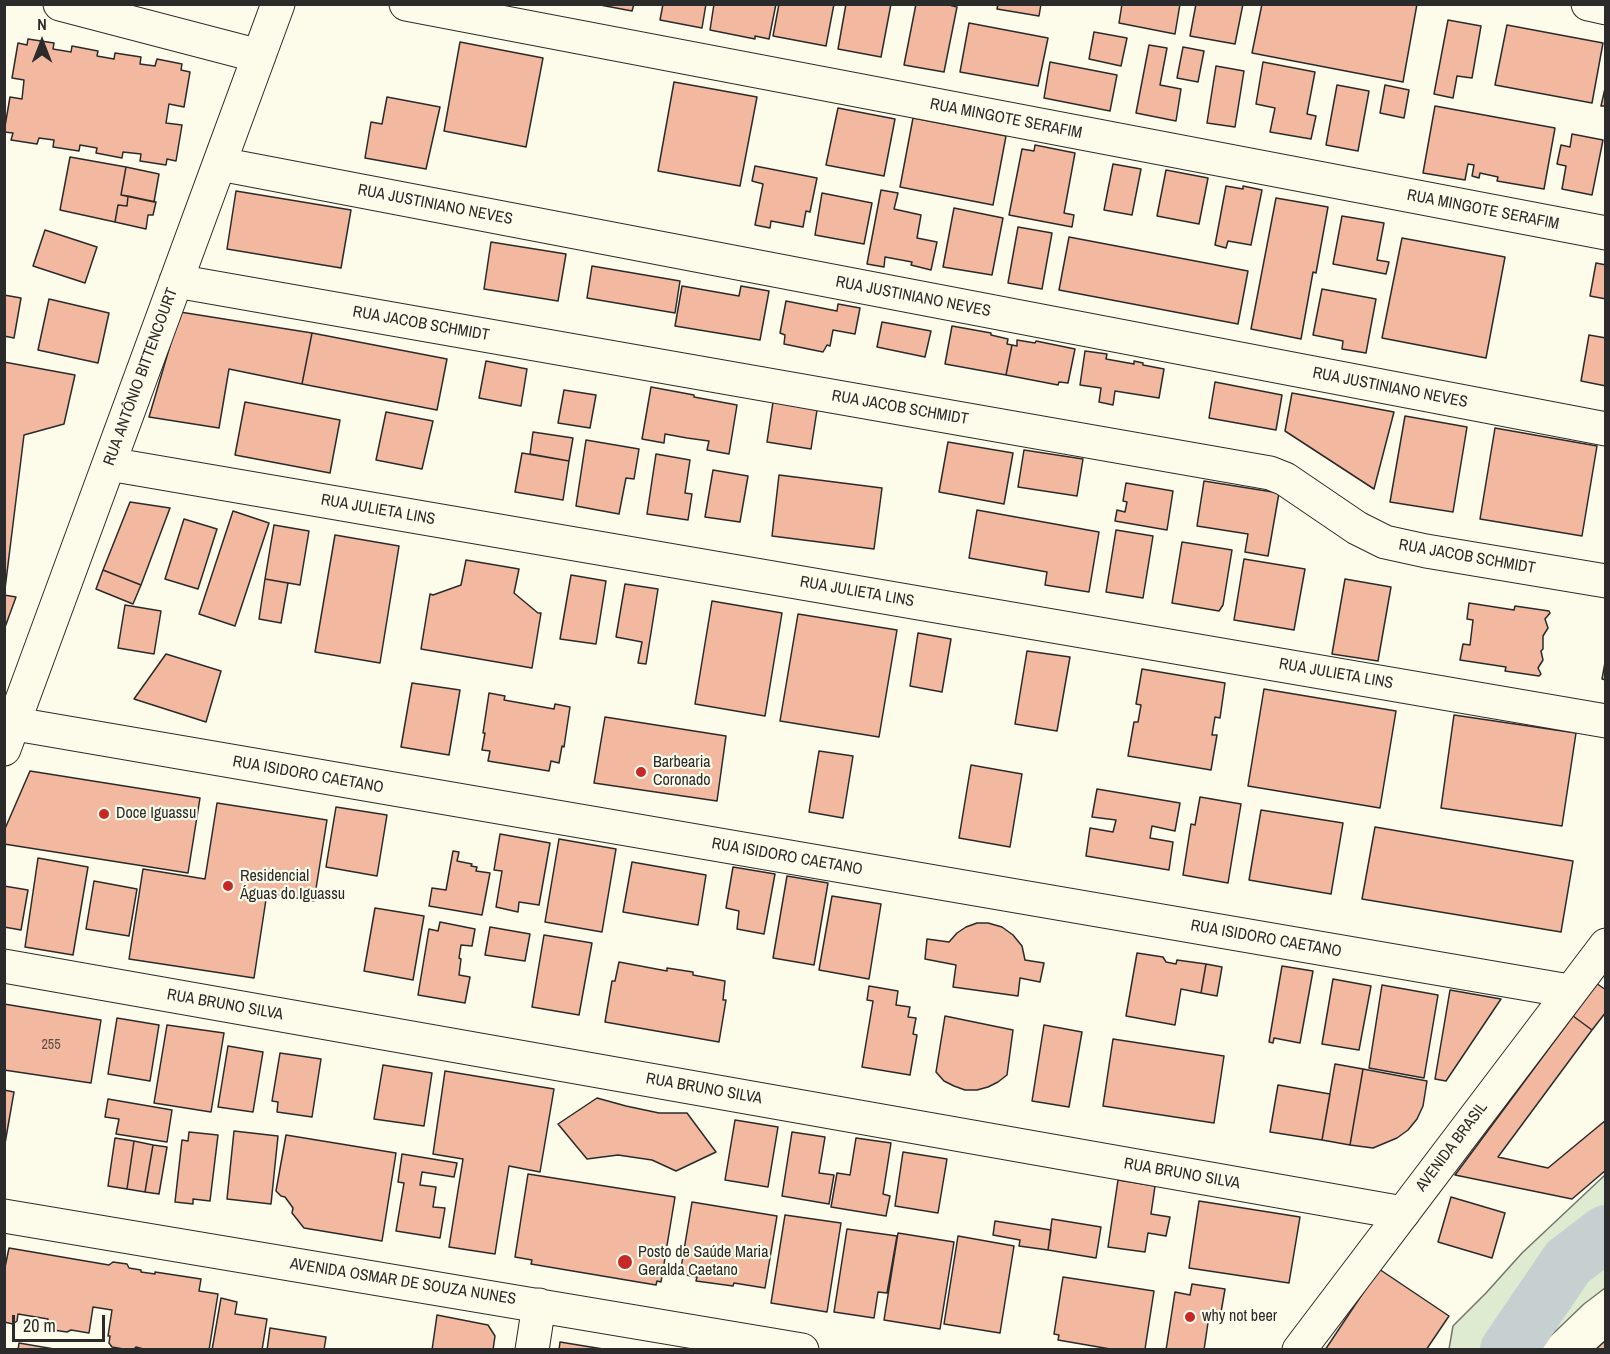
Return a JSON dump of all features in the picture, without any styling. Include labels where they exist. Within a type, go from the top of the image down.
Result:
[{"type":"street","points":[[60,4],[259,56]]},
{"type":"street","name":"RUA ANTÔNIO BITTENCOURT","points":[[8,732],[278,4]]},
{"type":"street","name":"RUA MINGOTE SERAFIM","points":[[406,4],[1605,233]]},
{"type":"street","points":[[1588,4],[1605,8]]},
{"type":"street","name":"RUA JUSTINIANO NEVES","points":[[220,164],[1605,429]]},
{"type":"street","name":"RUA JACOB SCHMIDT","points":[[176,281],[1270,473],[1285,479],[1357,528],[1385,542],[1426,551],[1605,580]]},
{"type":"street","name":"RUA JULIETA LINS","points":[[109,464],[1605,721]]},
{"type":"street","name":"RUA ISIDORO CAETANO","points":[[8,732],[1569,991]]},
{"type":"street","name":"AVENIDA BRASIL","points":[[1299,1350],[1605,945]]},
{"type":"street","name":"RUA BRUNO SILVA","points":[[4,966],[1403,1213]]},
{"type":"street","name":"AVENIDA OSMAR DE SOUZA NUNES","points":[[4,1216],[802,1350]]},
{"type":"street","points":[[531,1350],[539,1305]]},
{"type":"green space","points":[[1605,1175],[1605,1288],[1584,1304],[1537,1349],[1449,1349],[1453,1326],[1522,1253]]},
{"type":"building","points":[[595,4],[634,4],[632,11]]},
{"type":"building","points":[[663,4],[706,4],[702,28],[660,20]]},
{"type":"building","points":[[714,4],[776,4],[769,39],[755,36],[755,39],[710,30]]},
{"type":"building","points":[[779,4],[834,4],[826,46],[773,36]]},
{"type":"building","points":[[846,4],[891,4],[881,57],[838,49]]},
{"type":"building","points":[[916,4],[945,4],[957,7],[944,72],[904,65]]},
{"type":"building","points":[[998,4],[1041,4],[1039,16],[997,9]]},
{"type":"building","points":[[1122,4],[1180,4],[1175,34],[1119,23]]},
{"type":"building","points":[[1196,4],[1243,4],[1235,44],[1190,36]]},
{"type":"building","points":[[1262,4],[1417,4],[1403,82],[1252,53]]},
{"type":"building","points":[[1448,20],[1481,26],[1472,78],[1457,76],[1453,98],[1434,94]]},
{"type":"building","points":[[969,23],[1048,38],[1038,86],[960,72]]},
{"type":"building","points":[[1507,25],[1603,43],[1592,103],[1495,85]]},
{"type":"building","points":[[1094,32],[1127,38],[1121,66],[1089,59]]},
{"type":"building","points":[[28,39],[54,43],[53,49],[71,52],[72,46],[98,51],[97,56],[114,59],[115,53],[141,57],[140,64],[155,66],[157,59],[182,64],[181,70],[190,72],[184,107],[169,104],[166,123],[182,125],[176,161],[167,159],[166,165],[140,161],[141,154],[123,152],[122,158],[96,153],[97,148],[80,145],[79,151],[53,147],[54,140],[39,138],[37,144],[11,140],[13,133],[4,132],[10,97],[22,99],[24,80],[12,78],[18,43],[27,45]]},
{"type":"building","points":[[460,42],[543,58],[526,147],[444,131]]},
{"type":"building","points":[[1149,45],[1167,48],[1160,85],[1181,89],[1176,121],[1136,113]]},
{"type":"building","points":[[1183,47],[1204,51],[1198,82],[1177,78]]},
{"type":"building","points":[[1050,62],[1117,75],[1110,111],[1044,98]]},
{"type":"building","points":[[1263,62],[1315,72],[1307,114],[1316,116],[1311,139],[1270,132],[1275,108],[1256,104]]},
{"type":"building","points":[[1216,66],[1244,71],[1235,127],[1207,123]]},
{"type":"building","points":[[674,82],[757,97],[740,186],[658,171]]},
{"type":"building","points":[[1606,84],[1606,106],[1601,106]]},
{"type":"building","points":[[1337,85],[1369,91],[1358,151],[1326,145]]},
{"type":"building","points":[[1385,85],[1409,90],[1404,118],[1380,113]]},
{"type":"building","points":[[387,97],[440,107],[426,169],[365,158],[371,122],[382,124]]},
{"type":"building","points":[[1435,106],[1555,128],[1544,189],[1497,181],[1498,177],[1480,173],[1479,178],[1472,176],[1474,165],[1468,164],[1465,180],[1423,173]]},
{"type":"building","points":[[838,108],[895,119],[884,176],[826,165]]},
{"type":"building","points":[[913,118],[1006,136],[993,205],[900,187]]},
{"type":"building","points":[[1572,134],[1603,140],[1592,195],[1562,189],[1566,166],[1557,164],[1561,145],[1570,147]]},
{"type":"building","points":[[1035,145],[1075,153],[1064,213],[1074,215],[1072,227],[1009,215],[1022,149],[1034,151]]},
{"type":"building","points":[[70,157],[126,167],[121,195],[128,196],[127,206],[118,205],[115,222],[60,210]]},
{"type":"building","points":[[1113,164],[1141,169],[1132,215],[1104,210]]},
{"type":"building","points":[[755,166],[817,178],[810,212],[806,211],[803,227],[771,221],[770,228],[755,225],[763,184],[752,181]]},
{"type":"building","points":[[126,167],[159,174],[154,202],[121,195]]},
{"type":"building","points":[[1166,170],[1208,178],[1199,224],[1157,216]]},
{"type":"building","points":[[1226,186],[1243,189],[1243,186],[1262,190],[1251,245],[1228,241],[1226,248],[1215,245]]},
{"type":"building","points":[[881,190],[898,193],[894,209],[921,215],[917,238],[937,242],[931,270],[911,265],[912,262],[885,257],[884,267],[867,264]]},
{"type":"building","points":[[236,191],[351,210],[341,268],[227,249]]},
{"type":"building","points":[[822,193],[872,203],[864,244],[815,235]]},
{"type":"building","points":[[128,196],[156,202],[153,215],[148,215],[146,229],[115,222],[118,205],[127,206]]},
{"type":"building","points":[[1276,198],[1328,207],[1301,339],[1251,329]]},
{"type":"building","points":[[954,208],[1003,218],[992,275],[943,267]]},
{"type":"building","points":[[1342,216],[1384,223],[1377,260],[1389,262],[1386,274],[1333,264]]},
{"type":"building","points":[[1018,227],[1052,233],[1042,289],[1008,283]]},
{"type":"building","points":[[45,230],[97,247],[85,283],[33,266]]},
{"type":"building","points":[[1069,237],[1248,271],[1238,324],[1059,290]]},
{"type":"building","points":[[1402,238],[1505,257],[1486,358],[1382,338]]},
{"type":"building","points":[[491,242],[566,254],[558,301],[484,289]]},
{"type":"building","points":[[1596,263],[1606,265],[1606,299],[1590,296]]},
{"type":"building","points":[[592,266],[680,281],[675,313],[587,298]]},
{"type":"building","points":[[682,286],[739,296],[741,286],[769,291],[760,340],[675,326]]},
{"type":"building","points":[[1322,289],[1376,299],[1366,353],[1342,349],[1343,341],[1313,335]]},
{"type":"building","points":[[4,295],[21,298],[14,338],[4,336]]},
{"type":"building","points":[[49,299],[109,313],[98,363],[38,350]]},
{"type":"building","points":[[786,301],[837,311],[838,304],[860,308],[855,334],[833,330],[830,346],[827,345],[823,352],[784,344],[785,335],[780,333]]},
{"type":"building","points":[[180,312],[312,333],[302,384],[229,369],[219,428],[149,417]]},
{"type":"building","points":[[882,322],[931,331],[925,357],[877,347]]},
{"type":"building","points":[[952,326],[991,333],[991,335],[1008,339],[1007,344],[1012,345],[1006,375],[945,364]]},
{"type":"building","points":[[312,333],[447,359],[437,410],[302,384]]},
{"type":"building","points":[[1589,335],[1606,338],[1606,386],[1581,381]]},
{"type":"building","points":[[1017,340],[1035,343],[1036,341],[1075,349],[1068,383],[1059,382],[1058,385],[1006,375],[1012,345],[1017,346]]},
{"type":"building","points":[[1085,351],[1107,354],[1106,359],[1134,364],[1134,361],[1164,369],[1159,398],[1115,391],[1113,405],[1099,402],[1101,388],[1080,385]]},
{"type":"building","points":[[486,361],[527,369],[521,406],[479,398]]},
{"type":"building","points":[[4,362],[75,375],[64,424],[24,435],[5,589]]},
{"type":"building","points":[[1215,382],[1282,395],[1276,430],[1209,418]]},
{"type":"building","points":[[651,387],[737,405],[729,454],[707,450],[709,441],[665,434],[664,443],[642,439]]},
{"type":"building","points":[[564,390],[596,395],[590,428],[558,423]]},
{"type":"building","points":[[1292,393],[1394,412],[1374,489],[1285,431]]},
{"type":"building","points":[[245,402],[340,420],[330,473],[235,455]]},
{"type":"building","points":[[773,402],[817,410],[811,449],[767,442]]},
{"type":"building","points":[[386,412],[433,421],[422,469],[376,460]]},
{"type":"building","points":[[1405,416],[1467,427],[1453,512],[1390,502]]},
{"type":"building","points":[[1495,428],[1597,446],[1582,536],[1480,519]]},
{"type":"building","points":[[533,432],[573,438],[569,461],[530,454]]},
{"type":"building","points":[[586,440],[639,449],[634,479],[626,478],[619,514],[576,506]]},
{"type":"building","points":[[948,442],[1013,453],[1004,504],[939,492]]},
{"type":"building","points":[[1024,450],[1083,459],[1077,496],[1018,487]]},
{"type":"building","points":[[522,453],[569,461],[563,500],[515,492]]},
{"type":"building","points":[[656,454],[690,460],[685,493],[692,494],[688,520],[647,514]]},
{"type":"building","points":[[713,470],[748,476],[740,522],[705,517]]},
{"type":"building","points":[[779,475],[882,488],[874,549],[772,536]]},
{"type":"building","points":[[1204,481],[1279,493],[1268,556],[1245,552],[1248,534],[1197,526]]},
{"type":"building","points":[[1126,483],[1173,491],[1167,530],[1115,521],[1117,510],[1125,512],[1127,502],[1123,501]]},
{"type":"building","points":[[130,502],[170,508],[141,585],[103,570]]},
{"type":"building","points":[[977,510],[1099,532],[1089,592],[1045,585],[1047,572],[969,558]]},
{"type":"building","points":[[233,511],[269,523],[235,626],[199,614]]},
{"type":"building","points":[[184,519],[217,529],[198,589],[165,579]]},
{"type":"building","points":[[274,525],[309,531],[300,585],[265,579]]},
{"type":"building","points":[[1116,530],[1153,536],[1143,598],[1106,592]]},
{"type":"building","points":[[335,535],[399,546],[380,663],[315,652]]},
{"type":"building","points":[[1182,542],[1232,550],[1223,605],[1219,611],[1172,603]]},
{"type":"building","points":[[1244,559],[1305,569],[1294,630],[1234,620]]},
{"type":"building","points":[[466,560],[519,569],[514,593],[541,613],[532,668],[421,649],[430,594],[461,585]]},
{"type":"building","points":[[103,570],[141,585],[133,604],[96,589]]},
{"type":"building","points":[[571,575],[606,581],[596,644],[560,639]]},
{"type":"building","points":[[265,579],[288,583],[281,623],[259,619]]},
{"type":"building","points":[[1345,579],[1391,587],[1378,661],[1332,654]]},
{"type":"building","points":[[625,584],[658,589],[646,664],[638,663],[642,642],[616,637]]},
{"type":"building","points":[[4,595],[16,597],[4,630]]},
{"type":"building","points":[[712,601],[782,613],[765,716],[695,704]]},
{"type":"building","points":[[1469,603],[1514,610],[1515,606],[1549,611],[1545,619],[1548,628],[1543,636],[1541,651],[1543,660],[1538,668],[1541,674],[1539,676],[1505,671],[1506,667],[1460,660],[1463,644],[1470,645],[1473,620],[1467,619]]},
{"type":"building","points":[[125,605],[161,611],[154,654],[118,648]]},
{"type":"building","points":[[798,614],[897,630],[879,737],[780,721]]},
{"type":"building","points":[[918,633],[951,639],[942,692],[910,686]]},
{"type":"building","points":[[1027,651],[1070,657],[1057,731],[1015,724]]},
{"type":"building","points":[[166,654],[221,671],[206,722],[134,699]]},
{"type":"building","points":[[1606,657],[1606,680],[1602,679]]},
{"type":"building","points":[[1142,669],[1225,683],[1220,718],[1215,717],[1212,735],[1217,735],[1211,770],[1128,756],[1134,722],[1138,722],[1141,705],[1136,704]]},
{"type":"building","points":[[412,683],[460,690],[449,755],[401,747]]},
{"type":"building","points":[[1264,689],[1396,711],[1380,808],[1248,786]]},
{"type":"building","points":[[489,693],[505,696],[504,700],[554,709],[555,704],[570,707],[564,747],[562,746],[559,763],[551,761],[549,771],[488,761],[490,751],[482,750]]},
{"type":"building","points":[[1454,715],[1576,733],[1562,826],[1441,808]]},
{"type":"building","points":[[605,717],[726,736],[717,801],[594,783]]},
{"type":"building","points":[[819,751],[853,756],[843,818],[809,812]]},
{"type":"building","points":[[971,765],[1022,774],[1010,847],[959,838]]},
{"type":"building","name":"Doce Iguassu","points":[[30,771],[200,798],[188,873],[4,844],[4,831]]},
{"type":"building","points":[[1097,789],[1180,803],[1175,831],[1152,826],[1150,838],[1173,842],[1169,870],[1086,856],[1090,828],[1113,832],[1116,820],[1092,817]]},
{"type":"building","points":[[1200,797],[1241,804],[1228,883],[1183,875],[1191,824],[1195,825]]},
{"type":"building","name":"Residencial Águas do Iguassu","points":[[217,803],[327,820],[314,901],[267,893],[254,978],[129,959],[143,869],[205,879]]},
{"type":"building","points":[[336,807],[387,815],[377,876],[326,867]]},
{"type":"building","points":[[1261,810],[1343,823],[1331,894],[1249,880]]},
{"type":"building","points":[[1375,827],[1573,861],[1561,932],[1362,899]]},
{"type":"building","points":[[500,834],[550,843],[539,905],[519,902],[518,912],[496,907],[502,871],[494,870]]},
{"type":"building","points":[[559,839],[616,849],[602,932],[545,922]]},
{"type":"building","points":[[453,851],[459,852],[457,861],[472,864],[471,866],[477,867],[476,871],[490,873],[482,915],[429,906],[432,888],[446,890]]},
{"type":"building","points":[[38,858],[88,867],[73,955],[25,947]]},
{"type":"building","points":[[632,862],[706,875],[698,925],[623,912]]},
{"type":"building","points":[[733,867],[775,874],[764,934],[737,929],[739,911],[726,908]]},
{"type":"building","points":[[787,876],[828,883],[814,965],[773,958]]},
{"type":"building","points":[[94,881],[137,889],[129,936],[86,929]]},
{"type":"building","points":[[4,886],[28,890],[21,930],[4,927]]},
{"type":"building","points":[[832,896],[881,904],[869,979],[819,970]]},
{"type":"building","points":[[375,908],[424,916],[413,980],[364,971]]},
{"type":"building","points":[[440,922],[475,929],[472,946],[461,945],[459,958],[461,959],[459,975],[470,977],[465,1003],[418,995],[429,929],[438,931]]},
{"type":"building","points":[[977,923],[1002,927],[1022,946],[1025,960],[1044,963],[1040,982],[1020,978],[1018,996],[953,987],[956,965],[925,959],[927,939],[949,942],[957,933]]},
{"type":"building","points":[[490,927],[530,934],[525,961],[485,955]]},
{"type":"building","points":[[544,935],[592,943],[579,1015],[532,1007]]},
{"type":"building","points":[[1137,953],[1163,957],[1166,962],[1176,964],[1177,960],[1206,964],[1201,993],[1181,989],[1175,1025],[1126,1016]]},
{"type":"building","points":[[619,962],[667,971],[667,968],[693,972],[693,975],[725,981],[723,1000],[726,1000],[719,1042],[605,1022],[612,981],[615,981]]},
{"type":"building","points":[[1206,964],[1222,967],[1217,996],[1201,993]]},
{"type":"building","points":[[1282,966],[1313,971],[1300,1043],[1274,1038],[1273,1043],[1269,1042]]},
{"type":"building","points":[[1333,979],[1371,986],[1359,1050],[1322,1044]]},
{"type":"building","points":[[1596,983],[1606,990],[1606,1012],[1592,1030],[1573,1016]]},
{"type":"building","points":[[1382,985],[1438,995],[1424,1078],[1369,1068]]},
{"type":"building","points":[[869,986],[898,991],[896,1005],[910,1007],[908,1017],[916,1018],[913,1034],[917,1035],[910,1075],[862,1067],[873,1001],[867,1000]]},
{"type":"building","points":[[1450,990],[1501,999],[1446,1081],[1435,1079]]},
{"type":"building","points":[[4,1004],[101,1020],[91,1083],[4,1070]]},
{"type":"building","points":[[945,1016],[1013,1030],[1007,1075],[988,1087],[977,1090],[965,1090],[944,1081],[936,1072]]},
{"type":"building","points":[[1573,1016],[1592,1030],[1498,1157],[1548,1168],[1606,1120],[1606,1170],[1572,1199],[1455,1175]]},
{"type":"building","points":[[117,1018],[159,1025],[150,1081],[108,1074]]},
{"type":"building","points":[[167,1025],[224,1033],[211,1112],[154,1103]]},
{"type":"building","points":[[1044,1025],[1082,1032],[1069,1107],[1032,1101]]},
{"type":"building","points":[[1113,1039],[1224,1056],[1214,1123],[1103,1106]]},
{"type":"building","points":[[228,1046],[263,1052],[253,1112],[218,1107]]},
{"type":"building","points":[[280,1053],[321,1059],[312,1117],[277,1112],[278,1102],[272,1101]]},
{"type":"building","points":[[1335,1064],[1363,1069],[1350,1145],[1322,1140]]},
{"type":"building","points":[[383,1065],[432,1073],[424,1126],[374,1119]]},
{"type":"building","points":[[1363,1069],[1427,1081],[1423,1106],[1417,1119],[1397,1138],[1373,1148],[1350,1145]]},
{"type":"building","points":[[445,1071],[554,1089],[540,1172],[509,1166],[495,1254],[449,1247],[463,1159],[433,1154]]},
{"type":"building","points":[[1278,1085],[1330,1094],[1322,1140],[1270,1132]]},
{"type":"building","points":[[4,1090],[14,1092],[4,1149]]},
{"type":"building","points":[[597,1098],[659,1113],[687,1113],[716,1152],[676,1171],[652,1160],[618,1155],[587,1159],[558,1124]]},
{"type":"building","points":[[108,1099],[172,1110],[167,1142],[116,1134],[119,1119],[105,1117]]},
{"type":"building","points":[[735,1120],[778,1127],[768,1187],[725,1180]]},
{"type":"building","points":[[234,1131],[278,1136],[271,1204],[227,1199]]},
{"type":"building","points":[[189,1132],[218,1135],[210,1201],[193,1199],[193,1204],[175,1202],[182,1140],[188,1141]]},
{"type":"building","points":[[792,1132],[825,1137],[819,1173],[834,1175],[829,1204],[782,1196]]},
{"type":"building","points":[[286,1135],[396,1153],[382,1241],[304,1228],[292,1213],[293,1208],[285,1197],[276,1191]]},
{"type":"building","points":[[115,1138],[134,1141],[127,1189],[108,1186]]},
{"type":"building","points":[[856,1138],[891,1143],[883,1194],[890,1196],[886,1216],[831,1207],[837,1173],[850,1175]]},
{"type":"building","points":[[134,1141],[153,1145],[145,1192],[127,1189]]},
{"type":"building","points":[[153,1145],[167,1147],[159,1194],[145,1192]]},
{"type":"building","points":[[903,1152],[947,1159],[938,1213],[895,1206]]},
{"type":"building","points":[[402,1154],[457,1163],[454,1177],[422,1172],[420,1185],[436,1187],[433,1207],[445,1208],[440,1238],[396,1231],[404,1183],[398,1182]]},
{"type":"building","points":[[528,1174],[675,1197],[661,1282],[657,1281],[656,1285],[531,1264],[532,1260],[515,1257]]},
{"type":"building","points":[[1118,1180],[1155,1186],[1151,1214],[1170,1217],[1166,1236],[1148,1233],[1145,1252],[1108,1247]]},
{"type":"building","points":[[1451,1197],[1505,1213],[1492,1258],[1438,1242]]},
{"type":"building","points":[[1199,1201],[1300,1217],[1289,1283],[1189,1268]]},
{"type":"building","points":[[692,1202],[777,1216],[765,1288],[734,1283],[733,1286],[696,1281],[697,1277],[680,1274]]},
{"type":"building","points":[[785,1215],[841,1223],[827,1312],[771,1303]]},
{"type":"building","points":[[1052,1219],[1101,1227],[1096,1258],[1048,1250]]},
{"type":"building","points":[[995,1221],[1051,1230],[1048,1250],[1019,1246],[1020,1240],[993,1235]]},
{"type":"building","points":[[847,1229],[897,1236],[887,1293],[878,1292],[874,1318],[834,1312]]},
{"type":"building","points":[[898,1233],[954,1242],[940,1329],[884,1320]]},
{"type":"building","points":[[958,1236],[1014,1246],[1000,1333],[944,1324]]},
{"type":"building","points":[[9,1248],[109,1265],[113,1262],[127,1264],[129,1268],[141,1270],[141,1272],[201,1279],[199,1291],[218,1294],[209,1350],[147,1350],[136,1347],[129,1350],[112,1347],[109,1343],[110,1336],[108,1336],[112,1310],[93,1307],[89,1333],[46,1329],[48,1319],[18,1314],[17,1321],[13,1324],[4,1322],[4,1272]]},
{"type":"building","points":[[1379,1269],[1449,1316],[1426,1350],[1325,1350]]},
{"type":"building","points":[[1063,1277],[1154,1291],[1145,1349],[1116,1350],[1058,1340],[1059,1335],[1054,1334]]},
{"type":"building","name":"why not beer","points":[[1192,1284],[1225,1289],[1220,1318],[1209,1316],[1204,1350],[1166,1350],[1175,1292],[1190,1295]]},
{"type":"building","points":[[221,1298],[237,1302],[235,1314],[267,1319],[262,1350],[212,1350]]},
{"type":"building","points":[[437,1315],[488,1325],[495,1336],[493,1350],[432,1350]]},
{"type":"building","points":[[270,1328],[326,1337],[324,1350],[267,1350]]},
{"type":"building","points":[[1606,1340],[1606,1350],[1595,1350]]},
{"type":"building","points":[[560,1342],[603,1349],[603,1350],[559,1350]]},
{"type":"building","points":[[19,1343],[60,1350],[18,1350]]},
{"type":"waterway","points":[[1508,1350],[1568,1262],[1606,1233]]},
{"type":"place","name":"Barbearia Coronado","points":[[641,772]]},
{"type":"place","name":"Doce Iguassu","points":[[104,814]]},
{"type":"place","name":"Residencial Águas do Iguassu","points":[[228,886]]},
{"type":"place","name":"Posto de Saúde Maria Geralda Caetano","points":[[625,1262]]},
{"type":"place","name":"why not beer","points":[[1190,1317]]}]
